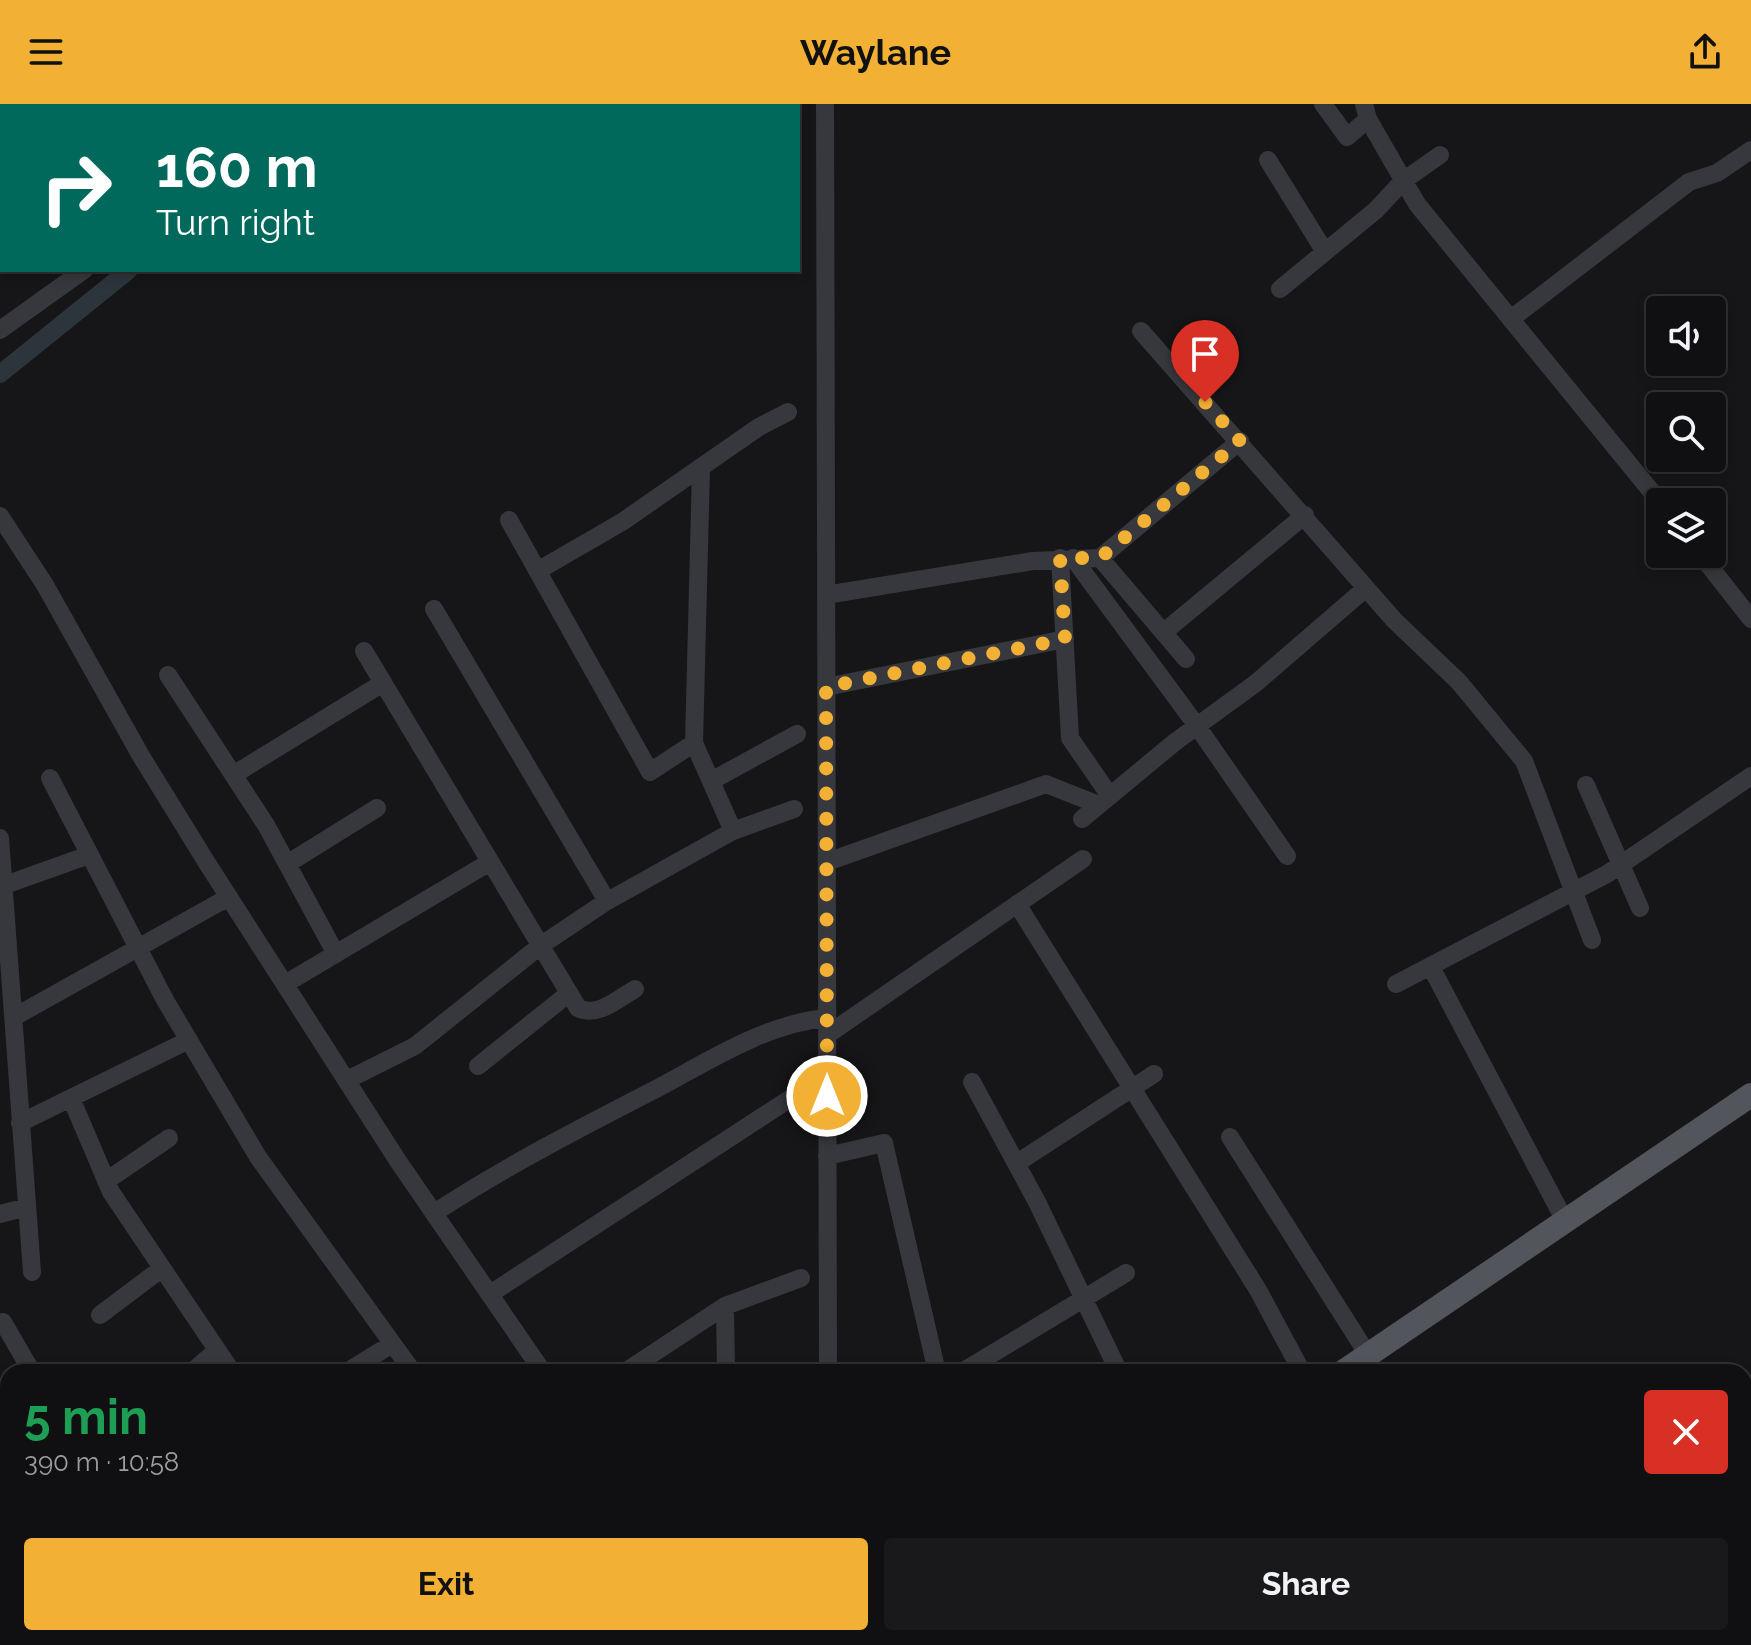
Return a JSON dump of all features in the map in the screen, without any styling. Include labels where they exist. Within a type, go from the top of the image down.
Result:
[{"type":"main road","points":[[1355,1364],[1751,1095]]},
{"type":"street","points":[[825,104],[828,1364]]},
{"type":"street","points":[[1323,104],[1347,137],[1366,112],[1403,181],[1649,488]]},
{"type":"street","points":[[1511,319],[1689,182],[1717,173],[1751,150]]},
{"type":"street","points":[[1280,289],[1376,210],[1403,181],[1440,155]]},
{"type":"street","points":[[1268,160],[1325,252]]},
{"type":"street","points":[[0,330],[81,272]]},
{"type":"street","points":[[1141,331],[1394,620],[1459,682],[1524,761],[1592,940]]},
{"type":"street","points":[[539,570],[622,522],[759,427],[788,412]]},
{"type":"street","points":[[826,595],[1067,558],[1100,558],[1240,441]]},
{"type":"street","points":[[701,469],[694,743],[733,831]]},
{"type":"street","points":[[1164,632],[1305,515]]},
{"type":"street","points":[[0,516],[45,585],[141,756],[229,897],[434,1213],[538,1364]]},
{"type":"street","points":[[509,520],[650,772],[694,743]]},
{"type":"street","points":[[1067,558],[1065,639],[1070,738],[1105,801]]},
{"type":"street","points":[[1067,558],[1197,726],[1287,856]]},
{"type":"street","points":[[1100,558],[1186,659]]},
{"type":"street","points":[[1711,568],[1751,619]]},
{"type":"street","points":[[1082,819],[1197,726],[1256,683],[1366,588]]},
{"type":"street","points":[[434,609],[607,901]]},
{"type":"street","points":[[826,687],[1065,639]]},
{"type":"street","points":[[364,651],[578,1008],[586,1012],[602,1009],[635,989]]},
{"type":"street","points":[[168,675],[287,864],[336,954]]},
{"type":"street","points":[[233,775],[383,683]]},
{"type":"street","points":[[711,781],[797,734]]},
{"type":"street","points":[[1396,984],[1621,864],[1751,776]]},
{"type":"street","points":[[50,778],[138,949],[258,1157],[407,1364]]},
{"type":"street","points":[[827,862],[1046,784],[1105,801]]},
{"type":"street","points":[[1586,785],[1640,908]]},
{"type":"street","points":[[287,864],[377,808]]},
{"type":"street","points":[[347,1080],[415,1046],[540,946],[607,901],[733,831],[794,809]]},
{"type":"street","points":[[0,838],[32,1272]]},
{"type":"street","points":[[5,885],[89,855]]},
{"type":"street","points":[[434,1213],[494,1173],[683,1075],[795,1022],[827,1027],[1083,859]]},
{"type":"street","points":[[285,984],[490,862]]},
{"type":"street","points":[[14,1017],[229,897]]},
{"type":"street","points":[[1017,904],[1258,1290],[1298,1364]]},
{"type":"street","points":[[1431,967],[1565,1221]]},
{"type":"street","points":[[478,1066],[568,994]]},
{"type":"street","points":[[20,1123],[189,1040]]},
{"type":"street","points":[[1017,1163],[1154,1074]]},
{"type":"street","points":[[972,1082],[1017,1163],[1115,1364]]},
{"type":"street","points":[[71,1098],[106,1181],[161,1269],[227,1364]]},
{"type":"street","points":[[490,1294],[791,1098]]},
{"type":"street","points":[[1230,1137],[1368,1355]]},
{"type":"street","points":[[106,1181],[169,1138]]},
{"type":"street","points":[[827,1156],[884,1143],[935,1364]]},
{"type":"street","points":[[0,1214],[27,1207]]},
{"type":"street","points":[[100,1315],[161,1269]]},
{"type":"street","points":[[975,1364],[1126,1273]]},
{"type":"street","points":[[637,1364],[725,1306],[801,1278]]},
{"type":"street","points":[[725,1306],[726,1364]]},
{"type":"street","points":[[6,1320],[28,1364]]},
{"type":"street","points":[[360,1364],[392,1344]]},
{"type":"street","points":[[201,1364],[217,1350]]},
{"type":"waterway","points":[[0,374],[127,272]]},
{"type":"route","points":[[827,1096],[826,687],[1065,639],[1060,558],[1100,558],[1240,441],[1205,402]]}]
